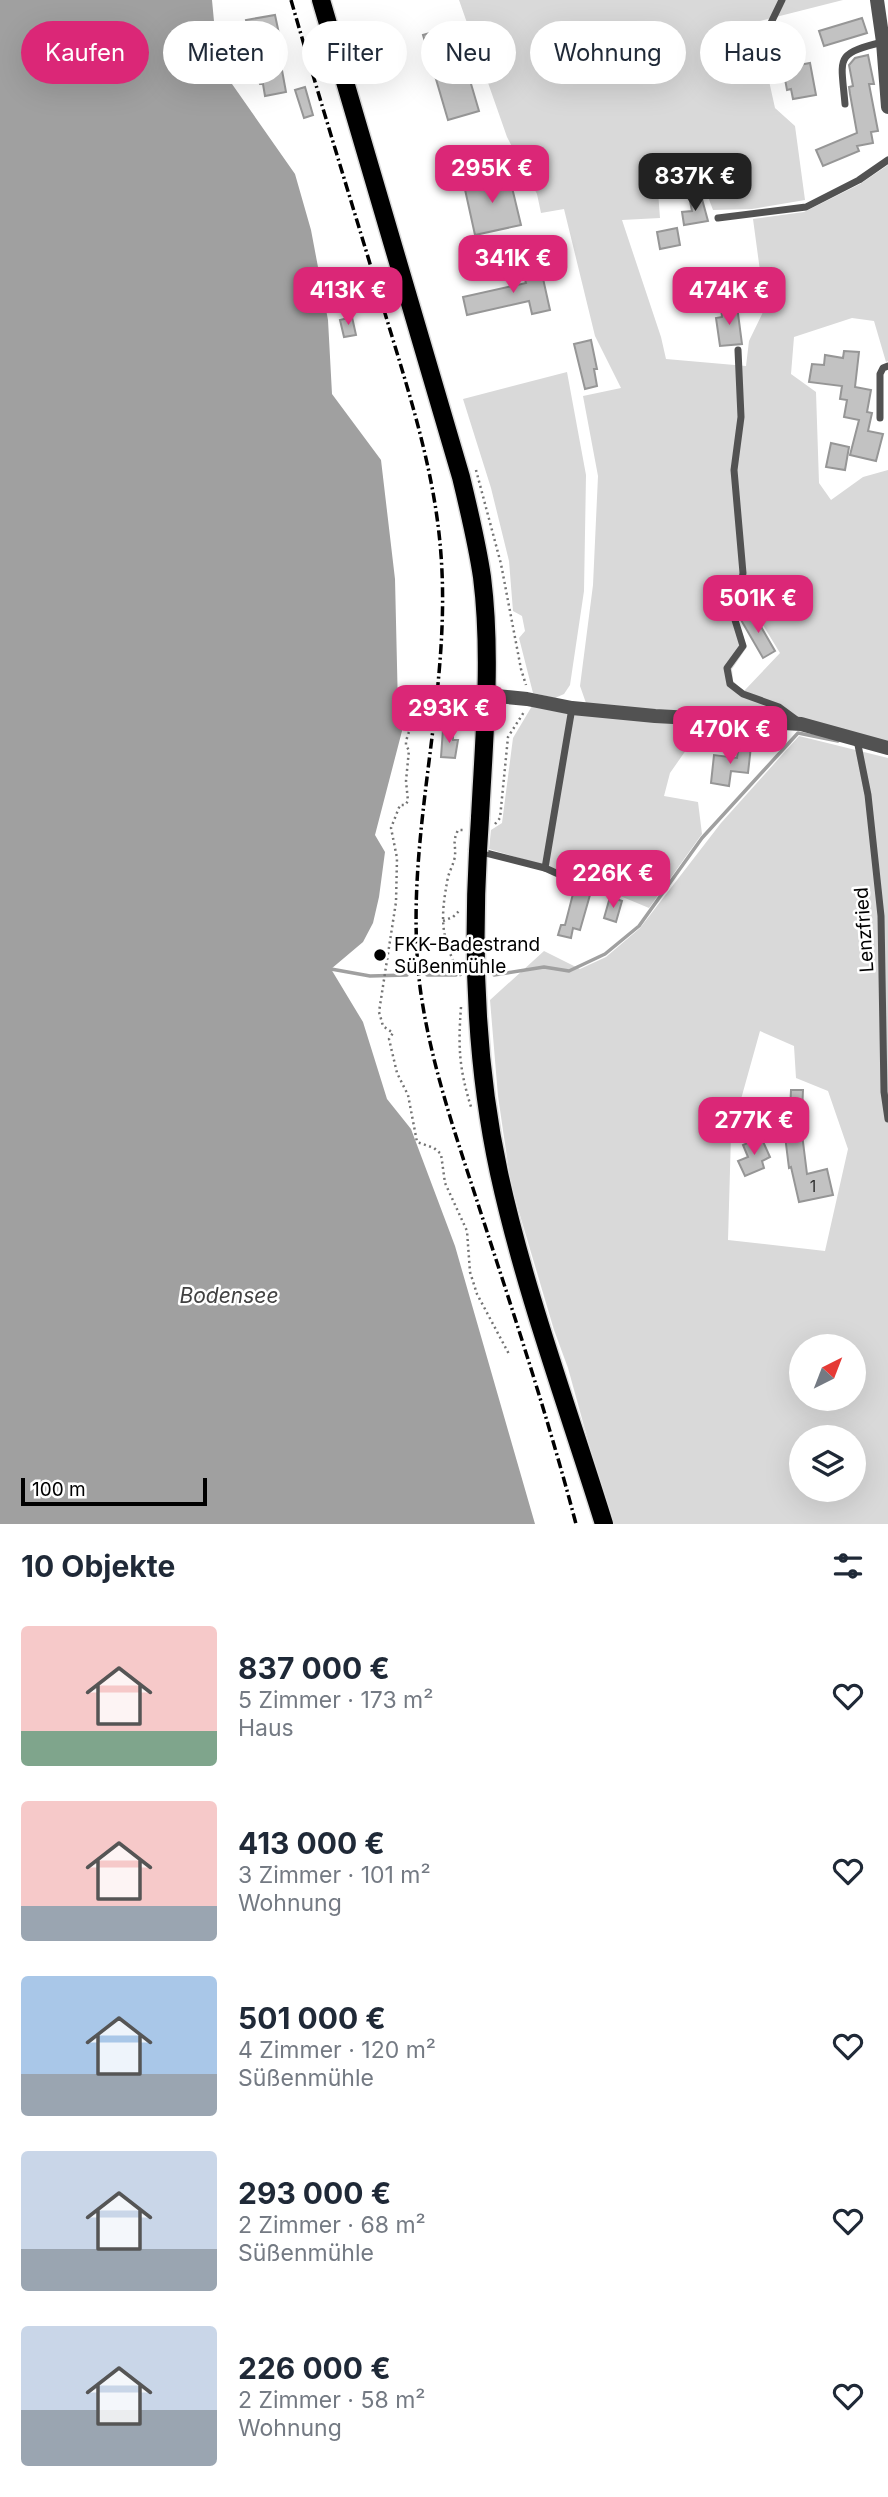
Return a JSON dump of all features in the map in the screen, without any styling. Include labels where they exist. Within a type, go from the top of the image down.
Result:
[{"type":"main road","points":[[321,0],[461,477],[482,578],[486,695],[485,822],[471,850],[478,1038],[486,1104],[499,1173],[533,1298],[604,1524]]},
{"type":"street","points":[[877,0],[888,107]]},
{"type":"street","points":[[486,695],[527,699],[572,708],[733,722],[801,724],[888,748]]},
{"type":"lane","points":[[772,21],[782,0]]},
{"type":"lane","points":[[845,104],[841,65],[844,56],[853,49],[883,41]]},
{"type":"lane","points":[[718,218],[806,207],[859,180],[888,160]]},
{"type":"lane","points":[[738,350],[741,417],[734,470],[743,573],[735,620],[743,646],[727,668],[730,684],[743,694],[779,707],[801,724]]},
{"type":"lane","points":[[880,418],[880,374],[888,366]]},
{"type":"lane","points":[[545,869],[572,708]]},
{"type":"lane","name":"Lenzfried","points":[[857,740],[868,795],[881,916],[884,1092],[888,1119]]},
{"type":"lane","points":[[471,850],[545,869],[596,891]]},
{"type":"path","points":[[443,699],[471,692],[486,695]]},
{"type":"path","points":[[428,700],[420,698],[406,741],[409,750],[406,781],[408,801],[405,805],[400,805],[391,828],[397,858],[396,902],[379,1012],[383,1026],[393,1033],[390,1039],[397,1073],[408,1095],[417,1143],[434,1148],[442,1154],[445,1183],[467,1231],[470,1272],[484,1307],[510,1356]]},
{"type":"path","points":[[485,822],[500,818],[508,737],[523,717],[527,699]]},
{"type":"path","points":[[456,966],[443,932],[445,895],[455,857],[453,841],[458,830]]},
{"type":"path","points":[[455,857],[471,850]]},
{"type":"shaded area","points":[[459,0],[843,0],[760,21],[700,21],[700,84],[770,84],[775,108],[795,126],[805,200],[752,209],[713,210],[696,165],[657,178],[660,218],[622,220],[666,359],[746,366],[749,341],[765,308],[753,219],[804,212],[860,184],[888,165],[888,361],[886,362],[874,321],[852,318],[794,337],[791,374],[816,392],[819,483],[831,500],[863,477],[888,470],[888,741],[728,717],[586,703],[580,686],[593,585],[598,476],[583,396],[621,388],[595,336],[564,209],[541,213],[537,194],[507,137],[488,84],[516,84],[516,21],[466,21]],"holes":[[[750,604],[780,653],[744,691],[733,681],[732,669],[747,647],[738,621],[741,609]]]},
{"type":"shaded area","points":[[567,372],[586,475],[584,591],[570,685],[564,694],[555,698],[533,693],[519,638],[525,631],[522,616],[513,611],[509,561],[491,488],[463,399]]},
{"type":"shaded area","points":[[532,706],[705,723],[670,773],[664,796],[698,802],[702,834],[649,908],[553,868],[489,849],[491,830],[502,823],[513,738]]},
{"type":"shaded area","points":[[799,736],[888,758],[888,1524],[611,1524],[568,1368],[511,1185],[498,1096],[490,1000],[544,951],[580,969],[606,957],[640,928],[721,823]],"holes":[[[760,1031],[794,1046],[796,1078],[828,1091],[848,1149],[825,1251],[728,1240],[731,1135]]]},
{"type":"water","name":"Bodensee","points":[[0,0],[212,0],[214,21],[163,21],[163,84],[232,84],[295,174],[311,230],[328,320],[332,394],[381,460],[395,579],[398,708],[402,714],[402,731],[375,835],[385,852],[373,923],[363,942],[331,969],[363,1022],[387,1099],[411,1129],[455,1246],[535,1524],[0,1524]]},
{"type":"building","points":[[275,15],[276,21],[246,21]]},
{"type":"building","points":[[862,18],[867,33],[824,46],[819,31]]},
{"type":"building","points":[[868,55],[874,84],[869,84],[878,131],[871,132],[873,143],[857,146],[859,151],[823,166],[816,150],[857,133],[849,87],[853,86],[849,65],[855,58]]},
{"type":"building","points":[[810,63],[816,95],[793,99],[791,89],[787,90],[786,84],[806,84],[806,64]]},
{"type":"building","points":[[263,84],[285,84],[286,92],[265,96]]},
{"type":"building","points":[[437,84],[471,84],[479,111],[448,120]]},
{"type":"building","points":[[305,87],[313,115],[304,118],[295,90]]},
{"type":"building","points":[[509,175],[521,225],[475,235],[464,185]]},
{"type":"building","points":[[702,199],[708,221],[684,225],[682,212],[692,211],[690,201]]},
{"type":"building","points":[[677,228],[680,245],[660,249],[657,232]]},
{"type":"building","points":[[540,265],[550,310],[532,314],[529,301],[467,315],[463,297],[526,283],[522,269]]},
{"type":"building","points":[[737,306],[742,344],[720,346],[716,318],[722,317],[721,308]]},
{"type":"building","points":[[352,317],[356,335],[344,337],[340,320]]},
{"type":"building","points":[[591,340],[597,369],[594,369],[597,386],[585,389],[574,344]]},
{"type":"building","points":[[844,351],[859,352],[855,387],[871,390],[867,412],[872,413],[868,431],[883,434],[876,461],[850,455],[859,420],[844,417],[847,400],[840,399],[842,386],[809,382],[812,364],[824,365],[825,355],[843,358]]},
{"type":"building","points":[[831,443],[849,447],[845,470],[826,467]]},
{"type":"building","points":[[752,611],[775,651],[763,658],[741,620]]},
{"type":"building","points":[[443,729],[453,730],[453,740],[458,740],[455,758],[441,757]]},
{"type":"building","points":[[739,744],[751,746],[748,773],[731,771],[729,786],[711,783],[714,755],[737,758]]},
{"type":"building","points":[[574,890],[590,895],[580,930],[573,928],[571,938],[558,935],[561,925],[565,925]]},
{"type":"building","points":[[610,897],[622,901],[616,922],[604,918]]},
{"type":"building","points":[[791,1090],[803,1090],[802,1113],[790,1113]]},
{"type":"building","points":[[802,1134],[807,1174],[827,1169],[833,1195],[799,1202],[791,1167],[789,1168],[785,1136]]},
{"type":"building","points":[[761,1137],[770,1157],[762,1161],[764,1168],[745,1176],[738,1161],[748,1157],[743,1145]]},
{"type":"waterway","points":[[494,975],[544,967],[569,971],[605,954],[639,926],[702,838],[798,733],[838,741]]},
{"type":"waterway","points":[[331,969],[370,976],[407,975]]},
{"type":"waterway","points":[[427,975],[456,975]]},
{"type":"railway","points":[[291,0],[411,400],[427,461],[438,523],[443,609],[440,663],[417,878],[416,932],[424,1015],[461,1153],[530,1365],[576,1524]]},
{"type":"place","name":"FKK-Badestrand Süßenmühle","points":[[380,955]]}]
